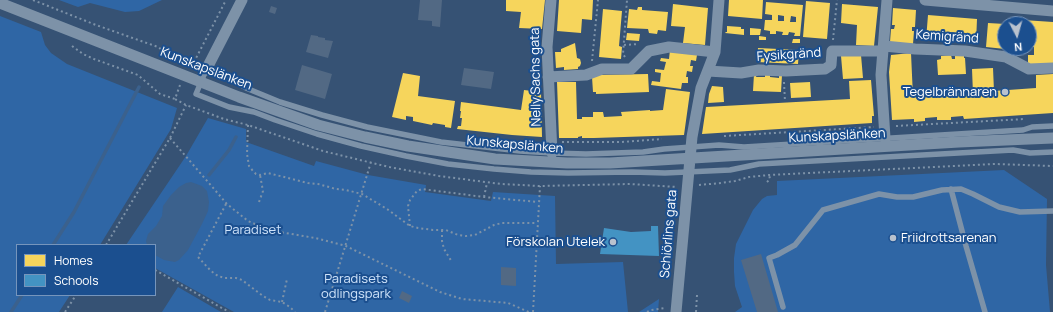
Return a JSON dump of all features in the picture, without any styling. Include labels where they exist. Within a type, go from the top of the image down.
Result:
[{"type":"street","points":[[206,70],[242,0]]},
{"type":"street","name":"Nelly Sachs gata","points":[[551,0],[547,47],[551,147]]},
{"type":"street","name":"Schiörlins gata","points":[[672,310],[691,153],[701,88],[715,52],[719,0]]},
{"type":"street","points":[[884,132],[881,75],[887,0]]},
{"type":"street","points":[[926,0],[1053,11]]},
{"type":"street","name":"Kunskapslänken","points":[[0,3],[245,100],[318,125],[408,146],[495,159],[568,163],[610,163],[691,153],[1053,138]]},
{"type":"street","points":[[548,77],[586,75],[602,69],[631,69],[649,51],[669,47],[715,52]]},
{"type":"street","name":"Fysikgränd","points":[[708,71],[784,71],[825,68],[831,65],[832,51],[884,49]]},
{"type":"street","name":"Kemigränd","points":[[884,49],[964,51],[1006,57],[1029,69],[1053,68]]},
{"type":"lane","points":[[1053,126],[1032,127],[1023,130],[884,132],[744,147],[731,145],[691,153],[586,154],[551,147],[513,151],[441,142],[366,127],[280,102],[246,88],[232,79],[206,70],[196,94],[229,107],[254,112],[317,134],[361,146],[448,164],[531,172],[665,173],[730,170],[759,164],[1013,150],[1030,153],[1053,152]]},
{"type":"lane","points":[[951,189],[985,312]]},
{"type":"lane","points":[[783,307],[768,258],[777,255],[795,245],[823,210],[878,194],[897,197],[913,197],[942,190],[961,189],[999,207],[1020,212],[1053,211]]},
{"type":"path","points":[[33,0],[96,25],[158,47],[172,57],[193,64],[226,0]]},
{"type":"path","points":[[590,74],[598,0]]},
{"type":"path","points":[[627,0],[623,54],[626,63],[631,69]]},
{"type":"path","points":[[832,51],[837,0]]},
{"type":"path","points":[[72,46],[83,54],[94,59],[138,75],[160,94],[175,99],[186,105],[170,138],[107,244]]},
{"type":"path","points":[[784,71],[785,102]]},
{"type":"path","points":[[175,99],[179,88]]},
{"type":"path","points":[[718,136],[787,132],[884,132],[1025,119]]},
{"type":"path","points":[[248,125],[247,154],[249,166],[256,174],[260,175],[268,173],[362,194],[387,209],[410,226],[433,230],[446,230],[462,236],[470,236],[480,233],[494,225],[502,223],[537,223]]},
{"type":"path","points":[[170,138],[226,204],[248,221],[280,232],[315,238],[346,246],[440,292],[462,299],[508,303],[529,312]]},
{"type":"path","points":[[551,147],[663,139]]},
{"type":"path","points":[[325,312],[371,162]]},
{"type":"path","points":[[767,182],[770,179],[770,175],[996,164],[1053,166]]},
{"type":"path","points":[[260,175],[263,191],[260,202]]},
{"type":"path","points":[[484,197],[487,183]]},
{"type":"path","points":[[533,312],[540,186]]},
{"type":"path","points":[[410,226],[408,206],[416,191],[422,189],[538,202]]},
{"type":"path","points":[[226,204],[198,257],[218,276],[242,280],[263,296],[270,300],[282,302],[295,312]]},
{"type":"path","points":[[442,230],[444,249],[452,262]]},
{"type":"path","points":[[156,271],[229,312]]},
{"type":"path","points":[[282,302],[287,279]]},
{"type":"path","points":[[696,312],[697,295]]},
{"type":"path","points":[[65,312],[75,296]]},
{"type":"path","points":[[648,312],[651,310],[672,310]]},
{"type":"green space","points":[[59,0],[162,0],[139,11],[125,12],[90,3],[78,7]]},
{"type":"green space","points":[[0,16],[41,32],[45,45],[51,53],[67,64],[177,108],[171,129],[101,244],[16,244],[16,296],[69,296],[59,312],[0,312]]},
{"type":"green space","name":"Paradiset","points":[[208,118],[246,129],[246,142],[314,166],[316,161],[368,175],[426,185],[425,192],[491,201],[493,192],[555,196],[556,264],[623,262],[628,312],[234,312],[156,269],[156,244],[127,244],[186,156]]},
{"type":"green space","name":"Friidrottsarenan","points":[[1004,170],[1047,199],[1046,265],[1050,312],[735,312],[742,307],[735,286],[734,258],[736,244],[753,210],[762,199],[767,196],[777,195],[777,181]]},
{"type":"green space","points":[[178,287],[221,312],[162,312]]},
{"type":"green space","points":[[659,299],[658,312],[639,312]]},
{"type":"shaded area","points":[[191,182],[202,186],[207,191],[209,202],[208,211],[188,250],[179,260],[175,262],[164,260],[156,256],[156,244],[147,244],[148,234],[156,226],[162,216],[163,206],[171,195],[179,187]]},
{"type":"building: Homes","points":[[506,0],[545,0],[542,29],[519,28],[521,12],[506,11]]},
{"type":"building: Homes","points":[[559,0],[593,0],[592,20],[582,19],[581,33],[557,31]]},
{"type":"building: Homes","points":[[729,0],[763,0],[762,19],[728,16]]},
{"type":"building: Homes","points":[[806,1],[830,3],[827,39],[803,37]]},
{"type":"building: Homes","points":[[766,2],[803,5],[800,36],[794,36],[795,33],[789,32],[788,35],[782,35],[783,32],[776,31],[776,34],[770,34],[770,31],[764,30],[765,20],[772,20],[772,15],[765,14]],"holes":[[[778,15],[784,16],[784,21],[778,21]],[[791,16],[796,17],[796,22],[790,22]]]},
{"type":"building: Homes","points":[[673,4],[708,8],[705,45],[683,43],[685,27],[671,26]]},
{"type":"building: Homes","points":[[842,4],[878,7],[874,46],[856,45],[857,25],[841,23]]},
{"type":"building: Homes","points":[[638,7],[642,7],[642,10],[668,12],[666,31],[658,30],[657,34],[649,33],[648,29],[627,28],[629,9],[637,10]]},
{"type":"building: Homes","points":[[893,8],[916,10],[915,27],[912,27],[912,31],[914,31],[913,44],[890,42],[891,29],[894,29],[895,25],[892,25]]},
{"type":"building: Homes","points":[[603,9],[622,11],[619,46],[622,47],[621,59],[599,57]]},
{"type":"building: Homes","points":[[928,15],[977,19],[976,43],[926,40]]},
{"type":"building: Homes","points":[[1037,21],[1053,22],[1053,64],[1028,64],[1028,56],[1037,56]]},
{"type":"building: Homes","points":[[988,23],[997,24],[997,48],[986,47]]},
{"type":"building: Homes","points":[[727,26],[741,27],[741,29],[744,29],[744,35],[725,33],[727,32]]},
{"type":"building: Homes","points":[[750,28],[761,29],[760,35],[750,35]]},
{"type":"building: Homes","points":[[627,33],[640,34],[639,41],[626,40]]},
{"type":"building: Homes","points":[[759,36],[766,37],[766,40],[759,40]]},
{"type":"building: Homes","points":[[793,39],[800,39],[800,43],[792,43]]},
{"type":"building: Homes","points":[[575,43],[577,58],[580,59],[581,63],[578,69],[564,70],[564,67],[556,68],[555,52],[561,52],[561,49]]},
{"type":"building: Homes","points":[[758,48],[799,50],[798,64],[757,62]]},
{"type":"building: Homes","points":[[670,50],[697,55],[696,61],[691,60],[690,66],[693,66],[692,72],[687,71],[686,77],[688,77],[688,83],[682,83],[681,89],[651,85],[652,81],[660,82],[661,73],[655,72],[655,69],[664,70],[666,62],[660,61],[661,58],[669,59]]},
{"type":"building: Homes","points":[[911,53],[913,97],[963,92],[963,95],[973,94],[972,69],[993,68],[994,91],[1036,88],[1036,75],[1053,74],[1053,113],[964,119],[963,116],[951,117],[951,120],[937,120],[937,117],[925,118],[925,121],[914,122],[914,119],[892,120],[889,72],[891,55]]},
{"type":"building: Homes","points":[[955,54],[964,54],[966,74],[938,75],[937,60],[941,59],[941,56],[951,55],[952,59],[955,59]]},
{"type":"building: Homes","points":[[861,55],[863,78],[843,79],[841,56]]},
{"type":"building: Homes","points":[[403,73],[420,76],[418,96],[455,101],[451,128],[445,127],[445,125],[433,123],[432,125],[413,121],[413,117],[406,116],[406,120],[392,117]]},
{"type":"building: Homes","points":[[648,74],[649,92],[596,94],[596,92],[593,92],[592,77],[595,75]]},
{"type":"building: Homes","points":[[754,74],[757,74],[756,77],[765,77],[765,74],[770,74],[770,77],[779,78],[779,75],[782,75],[781,92],[753,91]]},
{"type":"building: Homes","points":[[871,80],[874,116],[872,116],[872,123],[702,134],[706,107],[850,99],[849,81]]},
{"type":"building: Homes","points":[[557,82],[576,82],[577,119],[582,119],[582,117],[593,117],[593,112],[603,112],[604,117],[622,116],[621,112],[663,110],[666,89],[690,92],[684,135],[594,138],[582,138],[582,136],[578,138],[559,138]]},
{"type":"building: Homes","points":[[810,82],[811,97],[791,98],[790,83]]},
{"type":"building: Homes","points":[[712,86],[723,87],[724,102],[708,103]]},
{"type":"building: Homes","points":[[524,90],[541,92],[542,137],[457,129],[458,126],[461,126],[461,102],[521,110]]},
{"type":"building: Schools","points":[[651,226],[658,226],[659,256],[600,254],[604,228],[631,232],[651,231]]},
{"type":"building: Other","points":[[420,0],[442,0],[440,27],[432,26],[432,21],[418,20]]},
{"type":"building: Other","points":[[271,6],[277,8],[275,14],[269,12]]},
{"type":"building: Other","points":[[311,35],[333,41],[328,58],[306,52]]},
{"type":"building: Other","points":[[302,65],[332,74],[325,99],[295,90]]},
{"type":"building: Other","points":[[464,68],[494,72],[491,89],[461,85]]},
{"type":"building: Other","points":[[761,254],[778,312],[757,312],[741,260]]},
{"type":"building: Other","points":[[501,267],[516,268],[516,286],[501,285]]},
{"type":"building: Other","points":[[402,291],[412,296],[409,303],[399,298]]},
{"type":"waterway","points":[[54,244],[74,212],[139,87]]},
{"type":"waterway","points":[[209,175],[229,150],[236,137]]},
{"type":"waterway","points":[[11,312],[21,296]]},
{"type":"place","name":"Tegelbrännaren","points":[[1005,92]]},
{"type":"place","name":"Friidrottsarenan","points":[[893,238]]},
{"type":"place","name":"Förskolan Utelek","points":[[613,242]]},
{"type":"park label","name":"Paradisets odlingspark","points":[[356,286]]}]
